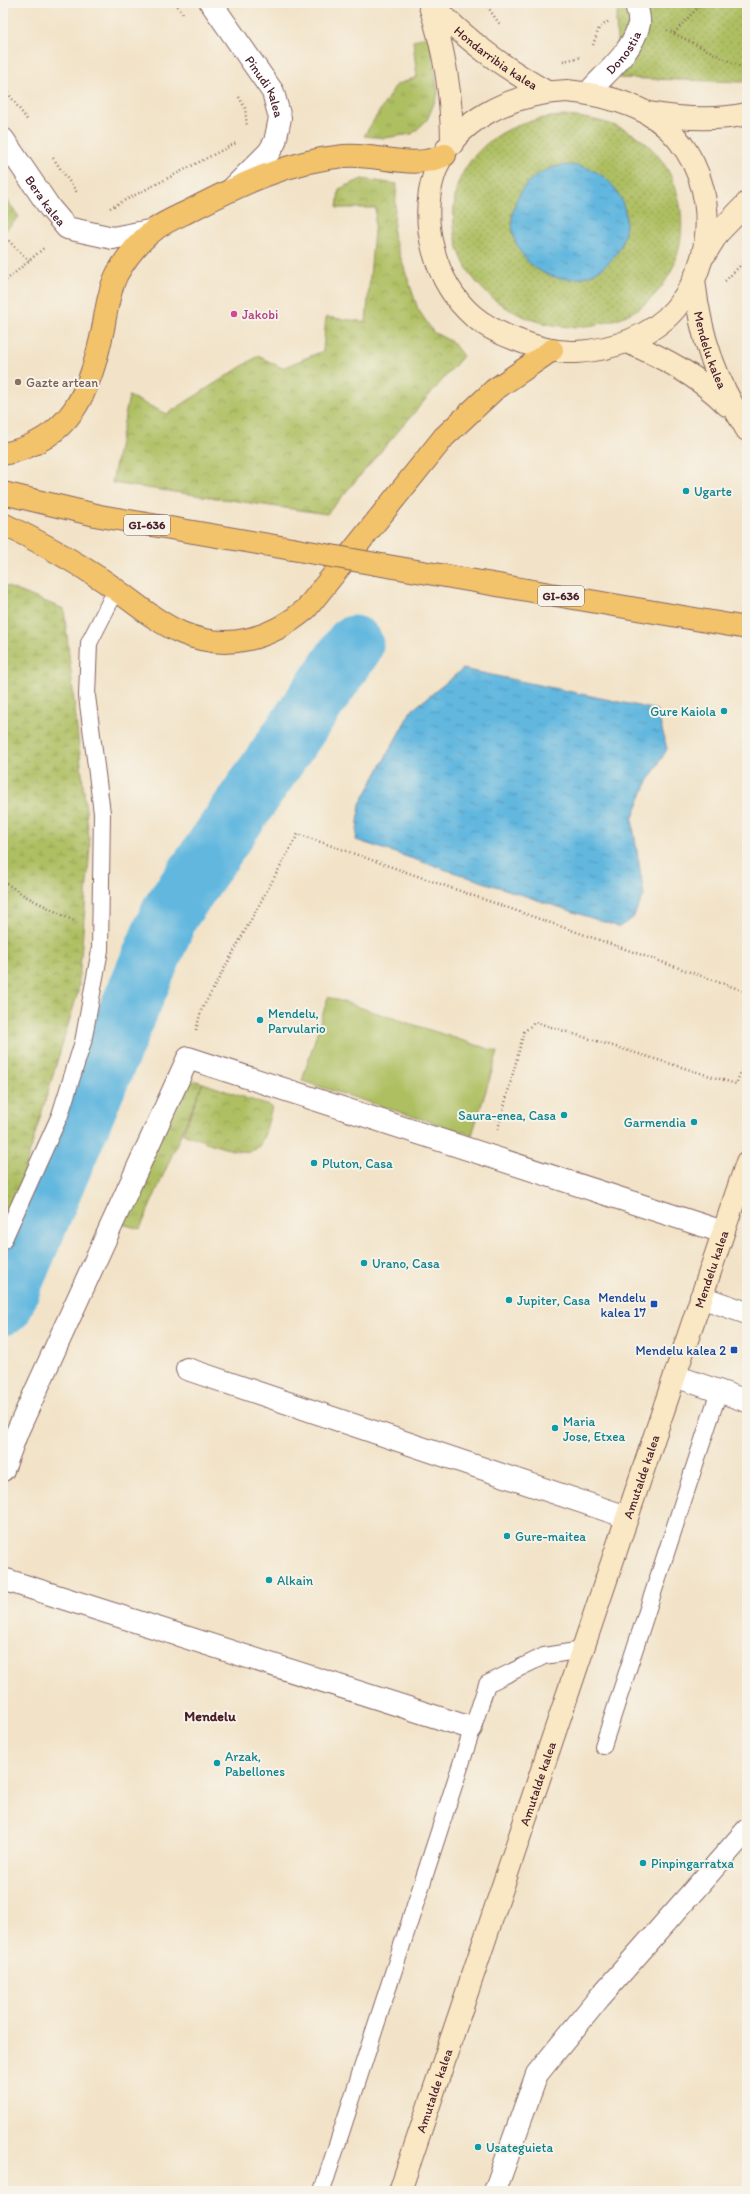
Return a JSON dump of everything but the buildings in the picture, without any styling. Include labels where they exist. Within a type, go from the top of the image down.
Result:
[{"type":"main road","name":"Hondarribia kalea","points":[[430,3],[456,29],[485,54],[548,92]]},
{"type":"main road","name":"Hondarribia kalea","points":[[430,3],[448,72],[452,108],[449,149]]},
{"type":"main road","points":[[3,454],[31,446],[51,434],[68,418],[82,399],[95,366],[107,307],[117,275],[129,256],[154,230],[233,188],[272,172],[314,160],[365,156],[411,162],[433,160],[449,149],[477,120],[503,104],[524,97],[548,92],[588,93],[604,96],[647,113],[675,118],[705,119],[747,114]]},
{"type":"main road","points":[[449,149],[434,174],[428,221],[437,265],[455,297],[473,316],[495,332],[525,343],[552,350],[574,352],[602,349],[627,342],[662,322],[675,310],[694,280],[702,259],[707,234],[707,211],[703,186],[694,164],[681,143],[665,126],[647,113]]},
{"type":"main road","points":[[702,259],[718,233],[747,203]]},
{"type":"main road","name":"Mendelu kalea","points":[[694,280],[698,315],[707,350],[721,384],[743,423]]},
{"type":"main road","name":"Mendelu kalea","points":[[627,342],[658,355],[686,372],[714,392],[743,423]]},
{"type":"main road","points":[[3,524],[22,533],[116,590],[162,622],[182,633],[204,640],[226,642],[248,641],[270,634],[289,623],[306,609],[444,437],[494,390],[552,350]]},
{"type":"main road","name":"GI-636","points":[[3,493],[100,516],[747,628]]},
{"type":"main road","name":"Mendelu kalea","points":[[675,1376],[747,1162]]},
{"type":"main road","name":"Amutalde kalea","points":[[400,2191],[675,1376]]},
{"type":"street","name":"Pinudi kalea","points":[[211,3],[273,92],[280,118],[275,142],[269,152],[233,188]]},
{"type":"street","name":"Donostia","points":[[588,93],[628,51],[639,23],[636,3]]},
{"type":"street","name":"Bera kalea","points":[[3,139],[50,208],[68,228],[113,238],[154,230]]},
{"type":"street","points":[[3,1470],[17,1432],[188,1058],[724,1232]]},
{"type":"street","points":[[701,1297],[747,1313]]},
{"type":"street","points":[[187,1369],[627,1518]]},
{"type":"street","points":[[675,1376],[747,1401]]},
{"type":"street","points":[[3,1579],[472,1728]]},
{"type":"street","points":[[495,2191],[536,2074],[599,1998],[747,1830]]},
{"type":"lane","points":[[3,1241],[60,1115],[83,1042],[100,950],[102,813],[87,689],[89,643],[116,590]]},
{"type":"lane","points":[[603,1746],[719,1391]]},
{"type":"lane","points":[[322,2191],[487,1684],[544,1656],[582,1650]]},
{"type":"path","points":[[674,33],[702,3]]},
{"type":"path","points":[[735,63],[747,70]]},
{"type":"path","points":[[3,86],[29,123]]},
{"type":"path","points":[[108,209],[238,142]]},
{"type":"path","points":[[50,154],[81,197]]},
{"type":"path","points":[[3,235],[29,261]]},
{"type":"path","points":[[188,1058],[201,1011],[298,834],[747,992]]},
{"type":"path","points":[[3,881],[26,896],[100,935]]},
{"type":"path","points":[[490,1156],[524,1032],[535,1022],[736,1084],[747,1057]]},
{"type":"green space","points":[[619,3],[747,3],[747,80],[743,82],[619,78],[616,21]]},
{"type":"green space","points":[[426,36],[430,40],[438,94],[427,120],[412,134],[384,138],[364,136],[396,85],[417,77],[413,41]]},
{"type":"green space","points":[[566,116],[592,119],[617,126],[633,134],[652,149],[667,169],[677,191],[681,215],[681,239],[675,262],[664,284],[647,302],[639,308],[622,317],[604,323],[576,327],[563,326],[537,321],[509,309],[481,288],[463,260],[457,244],[454,227],[455,194],[467,166],[477,153],[489,142],[503,133],[518,126],[550,117]],"holes":[[[512,213],[623,242],[616,254],[608,263],[598,271],[586,277],[513,234]]]},
{"type":"green space","points":[[362,179],[397,184],[393,235],[418,309],[433,332],[452,342],[463,356],[327,514],[112,483],[129,396],[167,414],[258,356],[282,368],[323,351],[326,317],[366,322],[376,208],[337,208],[339,189]]},
{"type":"green space","points":[[3,194],[19,217],[3,233]]},
{"type":"green space","points":[[3,585],[64,609],[90,847],[78,992],[3,1241]]},
{"type":"green space","points":[[328,997],[498,1052],[472,1135],[302,1081]]},
{"type":"green space","points":[[197,1081],[203,1083],[140,1229],[122,1224],[173,1108],[190,1082]]},
{"type":"green space","points":[[203,1083],[272,1107],[265,1133],[259,1146],[253,1150],[234,1150],[211,1144],[183,1133]]},
{"type":"water","points":[[569,165],[591,169],[609,182],[622,200],[626,222],[622,244],[609,262],[591,275],[569,279],[547,275],[529,262],[516,244],[512,222],[516,200],[529,182],[547,169]]},
{"type":"water","points":[[463,669],[657,710],[667,749],[645,787],[632,820],[644,895],[633,918],[619,927],[356,840],[360,804],[411,711]]},
{"type":"waterway","points":[[3,1306],[170,913],[354,645]]},
{"type":"place","name":"Jakobi","points":[[234,314]]},
{"type":"place","name":"Gazte artean","points":[[18,382]]},
{"type":"place","name":"Ugarte","points":[[686,491]]},
{"type":"place","name":"Gure Kaiola","points":[[724,711]]},
{"type":"place","name":"Mendelu, Parvulario","points":[[260,1020]]},
{"type":"place","name":"Saura-enea, Casa","points":[[564,1115]]},
{"type":"place","name":"Garmendia","points":[[694,1122]]},
{"type":"place","name":"Pluton, Casa","points":[[314,1163]]},
{"type":"place","name":"Urano, Casa","points":[[364,1263]]},
{"type":"place","name":"Jupiter, Casa","points":[[509,1300]]},
{"type":"place","name":"Mendelu kalea 17","points":[[654,1304]]},
{"type":"place","name":"Mendelu kalea 2","points":[[734,1350]]},
{"type":"place","name":"Maria Jose, Etxea","points":[[555,1428]]},
{"type":"place","name":"Gure-maitea","points":[[507,1536]]},
{"type":"place","name":"Alkain","points":[[269,1580]]},
{"type":"place","name":"Arzak, Pabellones","points":[[217,1763]]},
{"type":"place","name":"Pinpingarratxa","points":[[643,1863]]},
{"type":"place","name":"Usateguieta","points":[[478,2147]]},
{"type":"district","name":"Mendelu","points":[[210,1716]]}]
